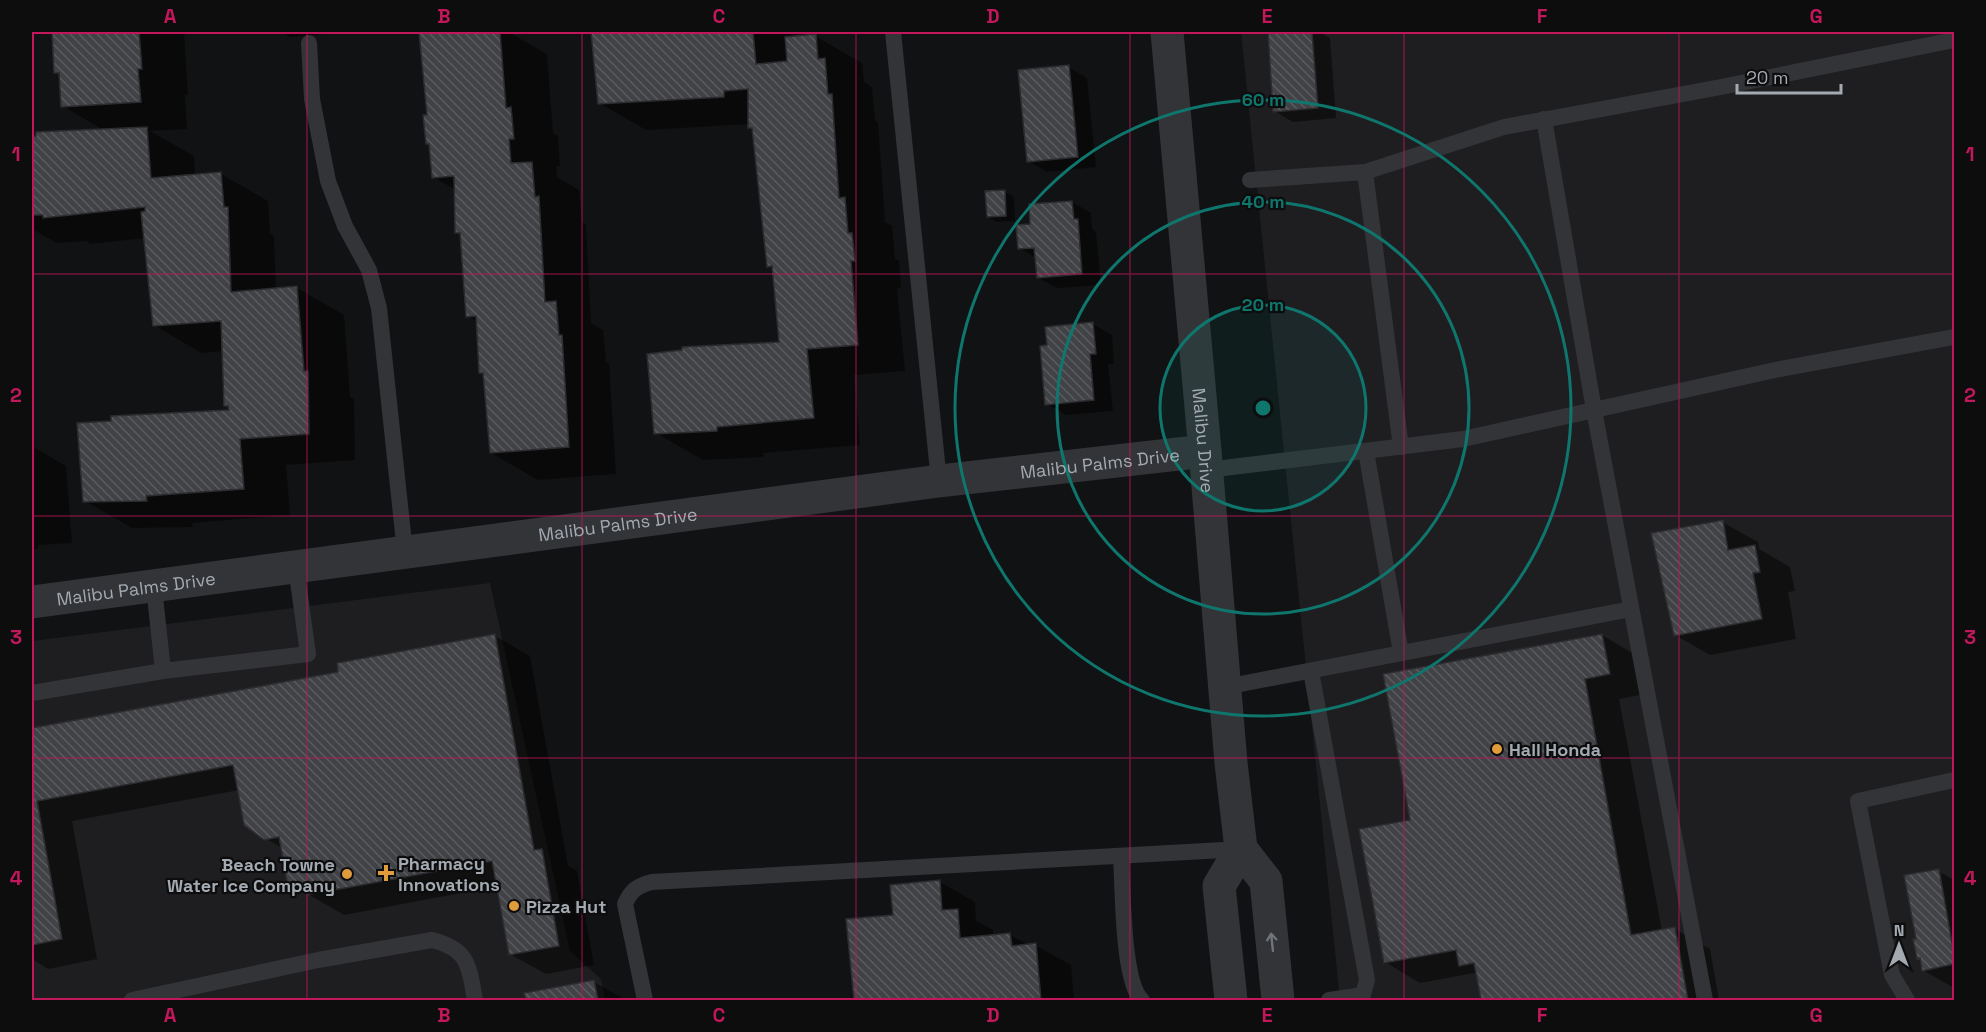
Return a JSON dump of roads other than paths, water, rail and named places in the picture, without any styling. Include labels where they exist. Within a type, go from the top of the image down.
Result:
[{"type":"street","name":"Malibu Drive","points":[[1167,32],[1241,849]]},
{"type":"street","name":"Malibu Palms Drive","points":[[32,602],[939,481],[1206,460]]},
{"type":"street","points":[[1231,1000],[1220,886],[1241,849],[1266,881],[1278,1000]]},
{"type":"lane","points":[[893,32],[939,481]]},
{"type":"lane","points":[[1250,180],[1365,172],[1504,127],[1721,87],[1954,40]]},
{"type":"lane","points":[[309,43],[312,99],[328,182],[345,226],[369,270],[379,308],[405,552]]},
{"type":"lane","points":[[1544,119],[1594,410],[1704,1000]]},
{"type":"lane","points":[[1365,172],[1401,447]]},
{"type":"lane","points":[[1206,460],[1366,451],[1463,439],[1775,370],[1954,337]]},
{"type":"lane","points":[[1366,451],[1401,653]]},
{"type":"lane","points":[[32,693],[163,671],[308,654],[296,567]]},
{"type":"lane","points":[[154,587],[163,671]]},
{"type":"lane","points":[[1225,687],[1631,609]]},
{"type":"lane","points":[[1311,671],[1368,980],[1363,995],[1329,1000]]},
{"type":"lane","points":[[1907,1000],[1892,975],[1858,801],[1954,780]]},
{"type":"lane","points":[[645,1000],[626,904],[630,892],[638,886],[652,882],[1241,849]]},
{"type":"lane","points":[[1121,855],[1128,960],[1132,984],[1142,1000]]},
{"type":"lane","points":[[132,1000],[318,960],[432,940],[449,944],[463,956],[471,974],[475,1000]]},
{"type":"place","name":"Hall Honda","points":[[1497,749]]},
{"type":"place","name":"Pharmacy Innovations","points":[[386,873]]},
{"type":"place","name":"Beach Towne Water Ice Company","points":[[347,874]]},
{"type":"place","name":"Pizza Hut","points":[[514,906]]}]
